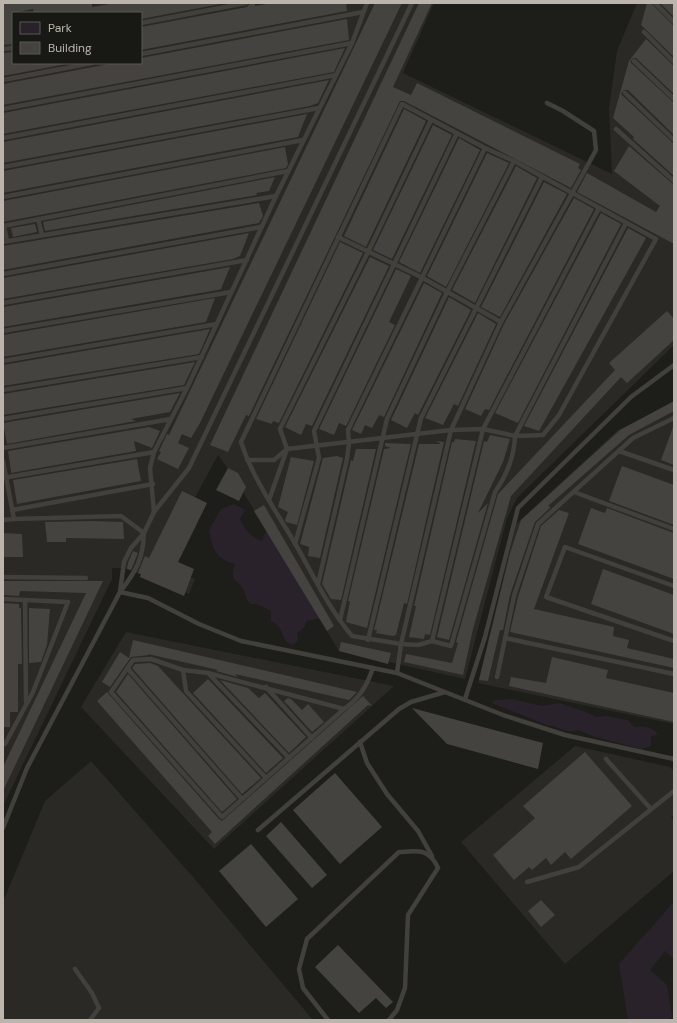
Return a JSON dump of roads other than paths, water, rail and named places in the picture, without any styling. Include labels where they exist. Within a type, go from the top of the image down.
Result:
[{"type":"lane","points":[[142,23],[246,3]]},
{"type":"lane","points":[[154,512],[153,484],[150,468],[154,452],[187,388],[303,140],[352,43],[367,3]]},
{"type":"lane","points":[[120,592],[124,562],[131,548],[144,533],[154,512],[189,468],[412,3]]},
{"type":"lane","points":[[655,3],[674,22]]},
{"type":"lane","points":[[142,54],[363,12]]},
{"type":"lane","points":[[644,32],[674,62]]},
{"type":"lane","points":[[3,109],[352,43]]},
{"type":"lane","points":[[634,61],[674,100]]},
{"type":"lane","points":[[3,80],[87,64]]},
{"type":"lane","points":[[3,138],[336,75]]},
{"type":"lane","points":[[625,93],[674,140]]},
{"type":"lane","points":[[397,673],[402,644],[451,430],[502,322],[571,192],[596,150],[594,131],[564,111],[547,103]]},
{"type":"lane","points":[[247,460],[274,460],[287,449],[451,430],[484,429],[515,436],[543,435],[559,415],[656,240],[626,223],[599,208],[571,192],[514,161],[485,148],[402,104],[241,442],[247,460],[269,500],[318,584],[340,620],[352,636],[368,640],[402,644],[418,645],[432,641],[451,646],[495,492],[506,475],[514,453],[515,436],[626,223]]},
{"type":"lane","points":[[3,167],[319,108]]},
{"type":"lane","points":[[269,500],[287,449],[280,429],[368,252],[431,120]]},
{"type":"lane","points":[[616,129],[674,181]]},
{"type":"lane","points":[[295,544],[319,458],[314,431],[457,133]]},
{"type":"lane","points":[[3,197],[303,140]]},
{"type":"lane","points":[[318,584],[347,459],[349,443],[348,430],[485,148]]},
{"type":"lane","points":[[340,620],[387,419],[447,292],[514,161]]},
{"type":"lane","points":[[276,196],[5,242],[4,226],[288,172]]},
{"type":"lane","points":[[368,640],[421,418],[542,177]]},
{"type":"lane","points":[[432,641],[484,429],[599,208]]},
{"type":"lane","points":[[38,219],[42,235]]},
{"type":"lane","points":[[3,274],[261,227]]},
{"type":"lane","points":[[338,237],[421,277],[502,322]]},
{"type":"lane","points":[[3,303],[247,260]]},
{"type":"lane","points":[[3,331],[231,292]]},
{"type":"lane","points":[[3,361],[217,324]]},
{"type":"lane","points":[[3,390],[202,356]]},
{"type":"lane","points":[[465,699],[485,637],[518,508],[631,397],[674,364]]},
{"type":"lane","points":[[3,419],[187,388]]},
{"type":"lane","points":[[497,677],[514,596],[538,524],[633,438],[674,418]]},
{"type":"lane","points":[[3,448],[171,419]]},
{"type":"lane","points":[[619,451],[674,470]]},
{"type":"lane","points":[[5,478],[154,452]]},
{"type":"lane","points":[[3,461],[5,478],[14,519]]},
{"type":"lane","points":[[12,510],[153,484]]},
{"type":"lane","points":[[574,492],[674,529]]},
{"type":"lane","points":[[3,520],[120,516],[144,533]]},
{"type":"lane","points":[[3,828],[27,768],[120,592],[136,572],[143,553],[144,533]]},
{"type":"lane","points":[[674,586],[565,547],[546,597],[674,641]]},
{"type":"lane","points":[[3,577],[86,578]]},
{"type":"lane","points":[[120,592],[148,598],[199,624],[241,641],[397,673],[503,715],[566,735],[674,759]]},
{"type":"lane","points":[[3,599],[68,602],[33,692],[5,744],[3,744]]},
{"type":"lane","points":[[25,600],[26,704]]},
{"type":"lane","points":[[505,638],[674,674]]},
{"type":"lane","points":[[344,709],[266,687],[208,673],[183,670],[151,659],[133,660],[111,692],[222,817],[344,709],[353,703],[366,687],[373,668]]},
{"type":"lane","points":[[128,668],[242,799]]},
{"type":"lane","points":[[183,670],[186,691],[266,778]]},
{"type":"lane","points":[[208,673],[289,758]]},
{"type":"lane","points":[[266,687],[312,738]]},
{"type":"lane","points":[[258,830],[399,709],[411,702],[445,692]]},
{"type":"lane","points":[[360,742],[367,763],[387,794],[418,831],[438,868],[408,915],[405,988],[397,1010],[389,1020]]},
{"type":"lane","points":[[606,758],[651,809]]},
{"type":"lane","points":[[527,882],[579,867],[674,791]]},
{"type":"lane","points":[[328,1020],[302,988],[299,969],[306,939],[399,852],[420,850],[433,858]]},
{"type":"lane","points":[[75,969],[92,993],[99,1008],[90,1020]]}]
